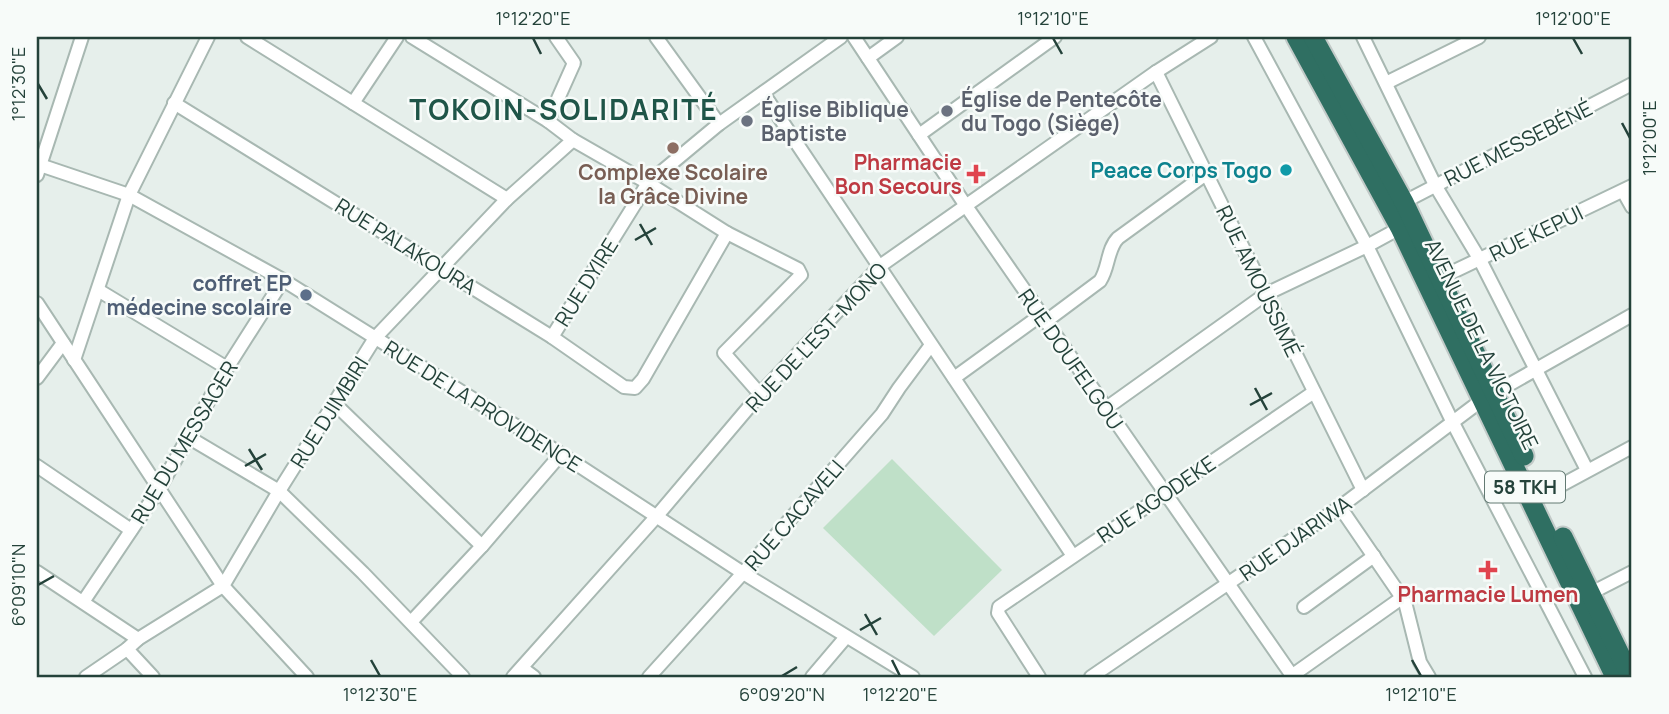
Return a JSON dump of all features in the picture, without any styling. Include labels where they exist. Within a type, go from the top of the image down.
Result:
[{"type":"highway","name":"AVENUE DE LA VICTOIRE","points":[[1296,37],[1543,495],[1632,677]]},
{"type":"highway","name":"AVENUE DE LA VICTOIRE","points":[[1313,37],[1404,202],[1440,278],[1488,396],[1615,677]]},
{"type":"street","points":[[38,168],[82,37]]},
{"type":"street","points":[[74,360],[128,195],[208,37]]},
{"type":"street","points":[[247,37],[507,199]]},
{"type":"street","points":[[353,103],[397,37]]},
{"type":"street","points":[[412,37],[727,233],[798,269],[801,275],[724,353],[760,394]]},
{"type":"street","points":[[548,121],[574,63],[556,37]]},
{"type":"street","points":[[656,37],[719,124]]},
{"type":"street","name":"RUE DYIRE","points":[[552,337],[648,183],[719,124],[841,37]]},
{"type":"street","name":"RUE DOUFELGOU","points":[[854,37],[966,206],[1292,677]]},
{"type":"street","points":[[868,58],[897,37]]},
{"type":"street","points":[[919,135],[1055,37]]},
{"type":"street","name":"RUE DE L'EST-MONO","points":[[517,673],[656,517],[760,394],[880,266],[1156,72],[1211,37]]},
{"type":"street","points":[[1254,37],[1367,246],[1452,421],[1585,677]]},
{"type":"street","points":[[1363,37],[1435,186],[1480,260],[1587,470]]},
{"type":"street","points":[[1387,83],[1479,37]]},
{"type":"street","name":"RUE AMOUSSIMÉ","points":[[1156,72],[1363,491]]},
{"type":"street","name":"RUE MESSEBÉNÉ","points":[[1404,202],[1632,84]]},
{"type":"street","points":[[763,93],[1073,556]]},
{"type":"street","name":"RUE PALAKOURA","points":[[174,103],[552,337],[624,387],[635,388],[643,379],[727,233]]},
{"type":"street","name":"RUE DJIMBIRI","points":[[86,677],[138,639],[223,586],[375,338],[507,199],[573,139]]},
{"type":"street","name":"RUE DE LA PROVIDENCE","points":[[38,168],[128,195],[283,280],[561,454],[743,573],[913,677]]},
{"type":"street","points":[[954,379],[1100,281],[1114,242],[1206,174]]},
{"type":"street","points":[[1628,188],[1632,206]]},
{"type":"street","name":"RUE KEPUI","points":[[1440,278],[1628,188]]},
{"type":"street","points":[[1105,409],[1266,295],[1400,228]]},
{"type":"street","name":"RUE DU MESSAGER","points":[[83,602],[159,489],[227,368],[283,280]]},
{"type":"street","points":[[98,290],[227,368]]},
{"type":"street","points":[[37,303],[223,586],[307,677]]},
{"type":"street","name":"RUE DJARIWA","points":[[1091,677],[1363,491],[1488,396],[1632,315]]},
{"type":"street","points":[[37,378],[42,360],[63,343]]},
{"type":"street","name":"RUE CACAVELI","points":[[649,677],[882,414],[932,345]]},
{"type":"street","name":"RUE AGODEKE","points":[[1039,677],[998,613],[999,607],[1314,392]]},
{"type":"street","points":[[334,403],[482,546]]},
{"type":"street","points":[[188,438],[279,491],[463,677]]},
{"type":"street","points":[[1543,495],[1632,447]]},
{"type":"street","points":[[411,622],[482,546],[561,454]]},
{"type":"street","points":[[37,466],[131,530]]},
{"type":"street","points":[[1340,507],[1405,602],[1420,662],[1429,677]]},
{"type":"street","points":[[1304,607],[1374,556]]},
{"type":"street","points":[[37,572],[138,639]]},
{"type":"street","points":[[1591,593],[1632,572]]},
{"type":"street","points":[[1292,677],[1402,597]]},
{"type":"street","points":[[812,677],[846,637]]},
{"type":"street","points":[[127,649],[153,677]]},
{"type":"street","points":[[517,673],[534,677]]},
{"type":"green space","points":[[892,459],[1002,570],[934,636],[823,528]]},
{"type":"place","name":"Église de Pentecôte du Togo (Siège)","points":[[947,111]]},
{"type":"place","name":"Église Biblique Baptiste","points":[[747,121]]},
{"type":"place","name":"Complexe Scolaire la Grâce Divine","points":[[673,148]]},
{"type":"place","name":"Peace Corps Togo","points":[[1286,170]]},
{"type":"place","name":"Pharmacie Bon Secours","points":[[976,174]]},
{"type":"place","name":"coffret EP médecine scolaire","points":[[306,295]]},
{"type":"place","name":"Pharmacie Lumen","points":[[1488,570]]},
{"type":"district","name":"TOKOIN-SOLIDARITÉ","points":[[564,109]]}]
